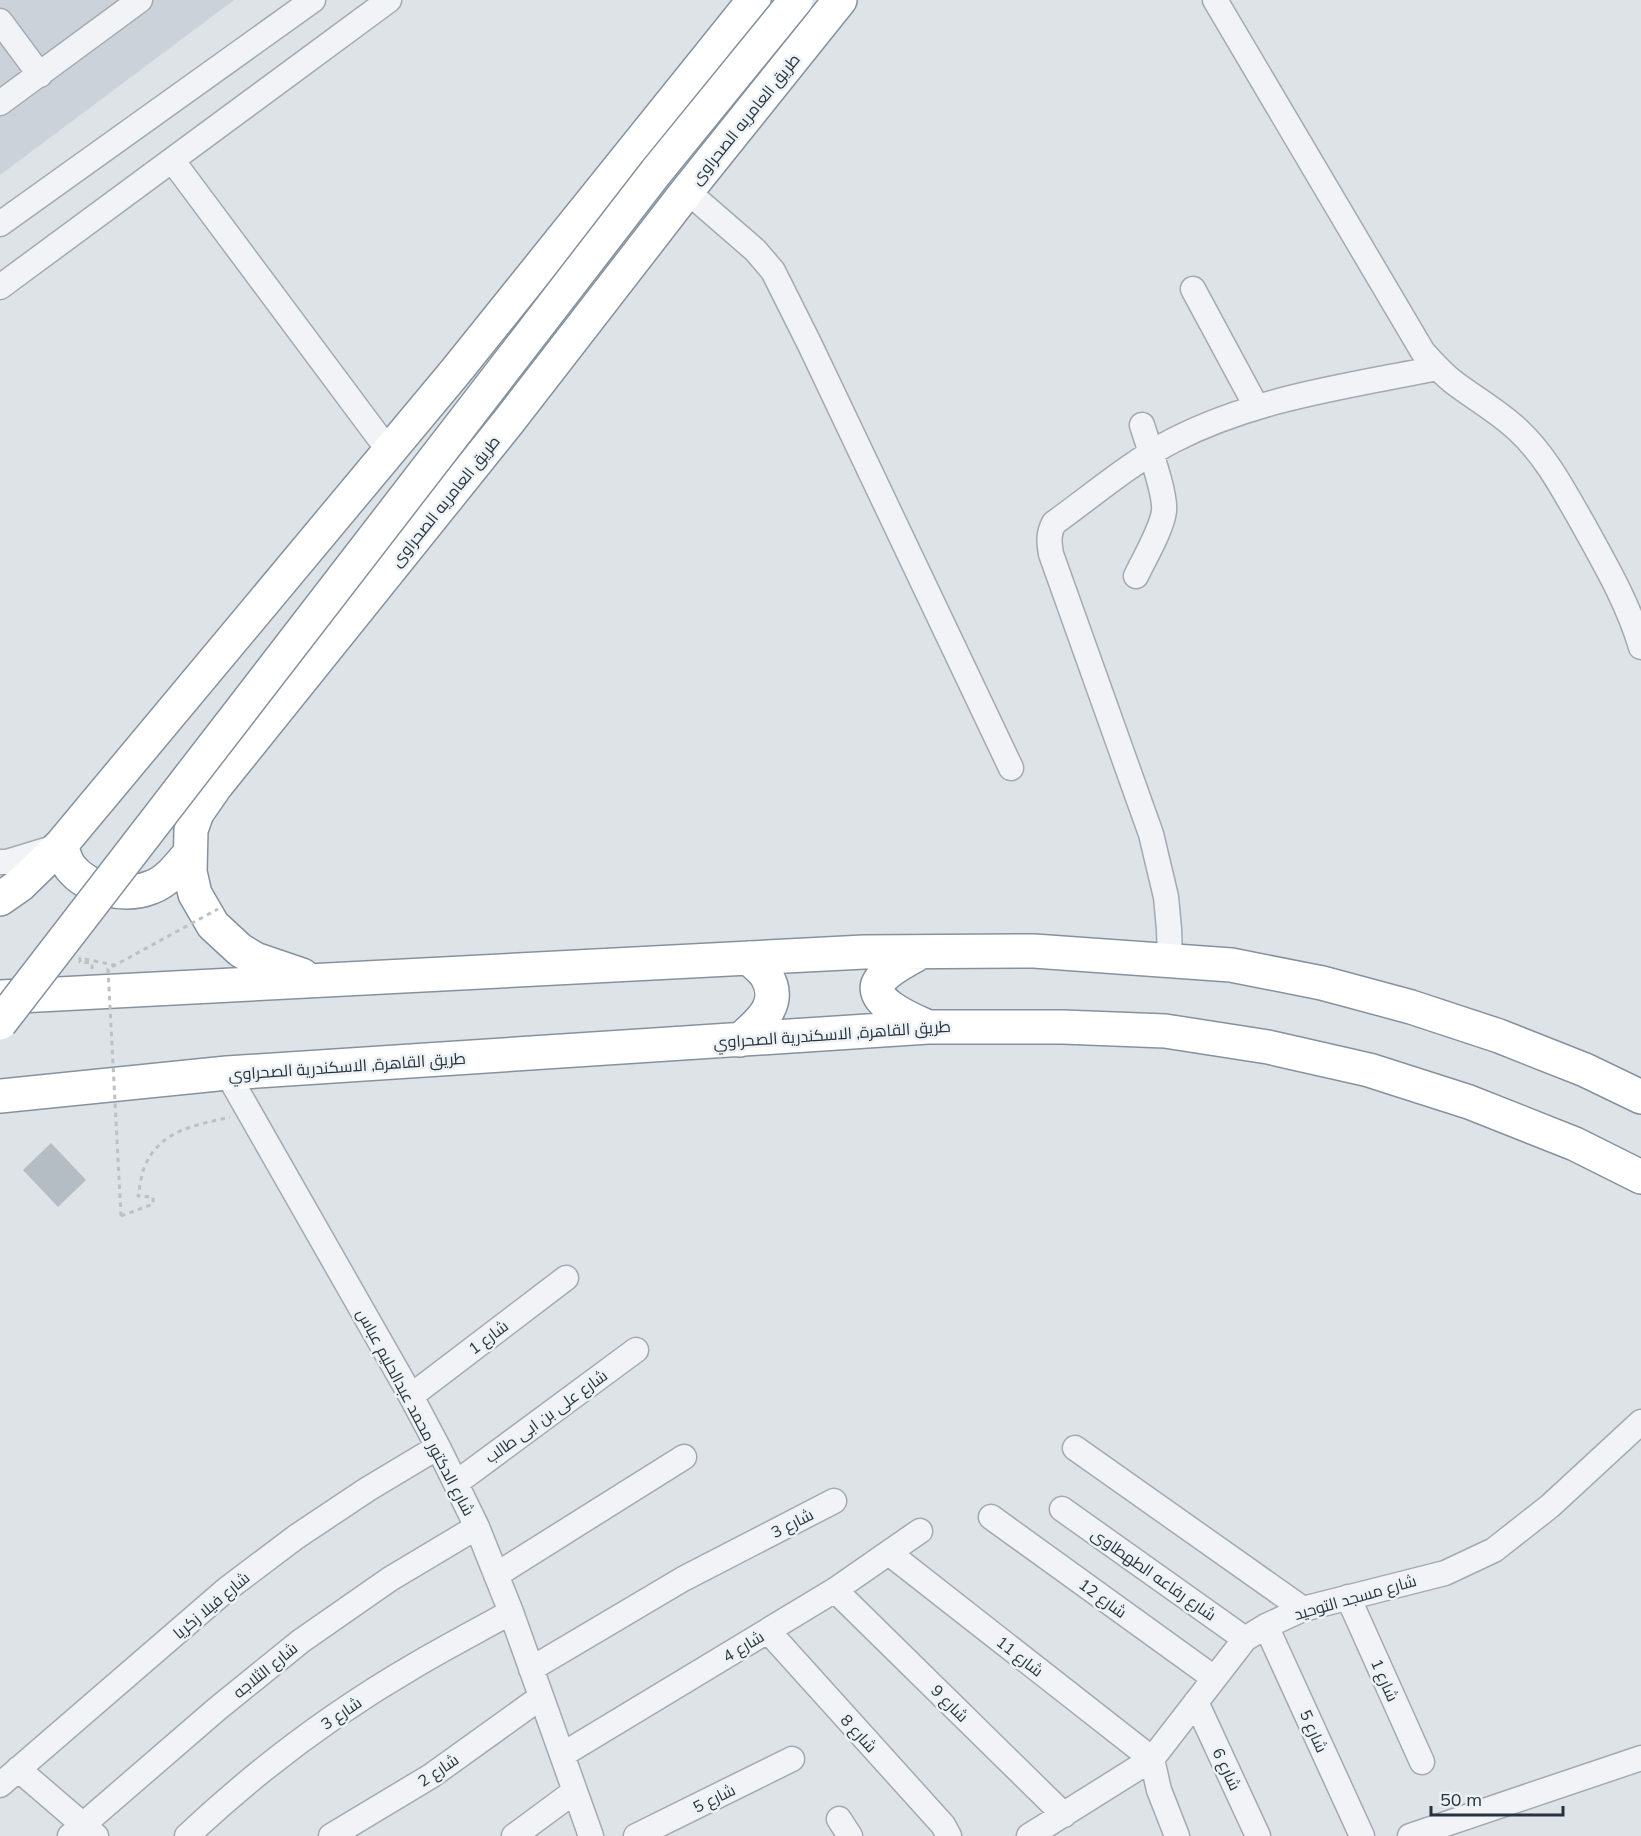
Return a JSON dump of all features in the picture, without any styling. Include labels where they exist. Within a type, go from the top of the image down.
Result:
[{"type":"highway","points":[[0,899],[20,885],[61,845],[456,371],[754,0]]},
{"type":"highway","points":[[0,1023],[656,172],[796,0]]},
{"type":"highway","name":"طريق العامريه الصحراوى","points":[[318,980],[255,959],[226,938],[204,913],[195,894],[190,872],[191,830],[197,813],[215,787],[501,430],[687,191],[840,0]]},
{"type":"highway","points":[[61,845],[65,859],[78,875],[96,886],[117,892],[136,892],[153,887],[170,876],[190,853]]},
{"type":"highway","points":[[0,997],[864,952],[1034,951],[1231,965],[1322,983],[1411,1007],[1510,1040],[1585,1070],[1641,1096]]},
{"type":"highway","points":[[921,952],[890,971],[879,981],[878,991],[883,1000],[896,1012],[928,1028]]},
{"type":"highway","points":[[740,1040],[764,1018],[771,1004],[771,989],[766,975],[749,958]]},
{"type":"highway","name":"طريق القاهرة, الاسكندرية الصحراوي","points":[[0,1096],[227,1073],[928,1028],[1063,1027],[1165,1031],[1268,1047],[1369,1070],[1469,1102],[1575,1144],[1641,1177]]},
{"type":"street","points":[[0,103],[140,0]]},
{"type":"street","points":[[0,224],[313,0]]},
{"type":"street","points":[[0,287],[389,0]]},
{"type":"street","points":[[1215,0],[1423,352],[1451,381],[1495,409],[1520,431],[1542,456],[1621,592],[1641,647]]},
{"type":"street","points":[[0,21],[40,75]]},
{"type":"street","points":[[172,160],[389,451]]},
{"type":"street","points":[[687,191],[755,250],[773,271],[1011,768]]},
{"type":"street","points":[[1193,289],[1256,406]]},
{"type":"street","points":[[1170,962],[1166,897],[1151,834],[1051,554],[1050,531],[1054,523],[1150,453],[1176,439],[1256,406],[1437,368]]},
{"type":"street","points":[[1136,576],[1164,510],[1162,494],[1142,425]]},
{"type":"street","points":[[0,862],[7,862],[61,845]]},
{"type":"street","name":"شارع الدكتور محمد عبدالحليم عباس","points":[[227,1073],[411,1396],[477,1527],[511,1612],[591,1836]]},
{"type":"street","name":"شارع 1","points":[[411,1396],[566,1278]]},
{"type":"street","name":"شارع على بن ابى طالب","points":[[456,1483],[636,1350]]},
{"type":"street","name":"شارع مسجد التوحيد","points":[[1029,1836],[1152,1759],[1245,1639],[1266,1626],[1303,1609],[1444,1573],[1494,1550],[1550,1506],[1641,1422]]},
{"type":"street","name":"شارع فيلا زكريا","points":[[0,1785],[236,1583],[323,1519],[438,1447]]},
{"type":"street","points":[[1075,1448],[1303,1609]]},
{"type":"street","points":[[496,1575],[684,1457]]},
{"type":"street","name":"شارع 3","points":[[531,1669],[683,1579],[834,1501]]},
{"type":"street","name":"شارع رفاعه الطهطاوى","points":[[1062,1509],[1245,1639]]},
{"type":"street","name":"شارع 12","points":[[991,1517],[1214,1678]]},
{"type":"street","name":"شارع الثلاجه","points":[[83,1832],[217,1709],[301,1641],[390,1579],[477,1527]]},
{"type":"street","name":"شارع 4","points":[[562,1755],[835,1590],[920,1531]]},
{"type":"street","name":"شارع 11","points":[[889,1553],[1152,1759]]},
{"type":"street","name":"شارع 9","points":[[835,1590],[1064,1815]]},
{"type":"street","name":"شارع 1","points":[[1348,1597],[1422,1762]]},
{"type":"street","name":"شارع 3","points":[[187,1836],[273,1762],[342,1712],[413,1667],[511,1612]]},
{"type":"street","name":"شارع 5","points":[[1266,1626],[1362,1836]]},
{"type":"street","name":"شارع 8","points":[[768,1631],[943,1826],[949,1836]]},
{"type":"street","name":"شارع 2","points":[[331,1836],[431,1776],[541,1696]]},
{"type":"street","name":"شارع 6","points":[[1196,1702],[1258,1836]]},
{"type":"street","points":[[1410,1836],[1641,1758]]},
{"type":"street","points":[[1152,1759],[1159,1790],[1177,1836]]},
{"type":"street","name":"شارع 5","points":[[636,1836],[792,1760]]},
{"type":"street","points":[[18,1769],[83,1832]]},
{"type":"street","points":[[514,1836],[575,1791]]},
{"type":"path","points":[[218,909],[108,969],[121,1216],[153,1204],[153,1197],[138,1196],[142,1177],[144,1168],[154,1150],[168,1136],[187,1127],[249,1112]]},
{"type":"path","points":[[92,963],[80,962],[80,958],[116,965]]},
{"type":"shaded area","points":[[0,0],[234,0],[0,175]]},
{"type":"building","points":[[51,1143],[86,1180],[58,1207],[23,1170]]}]
